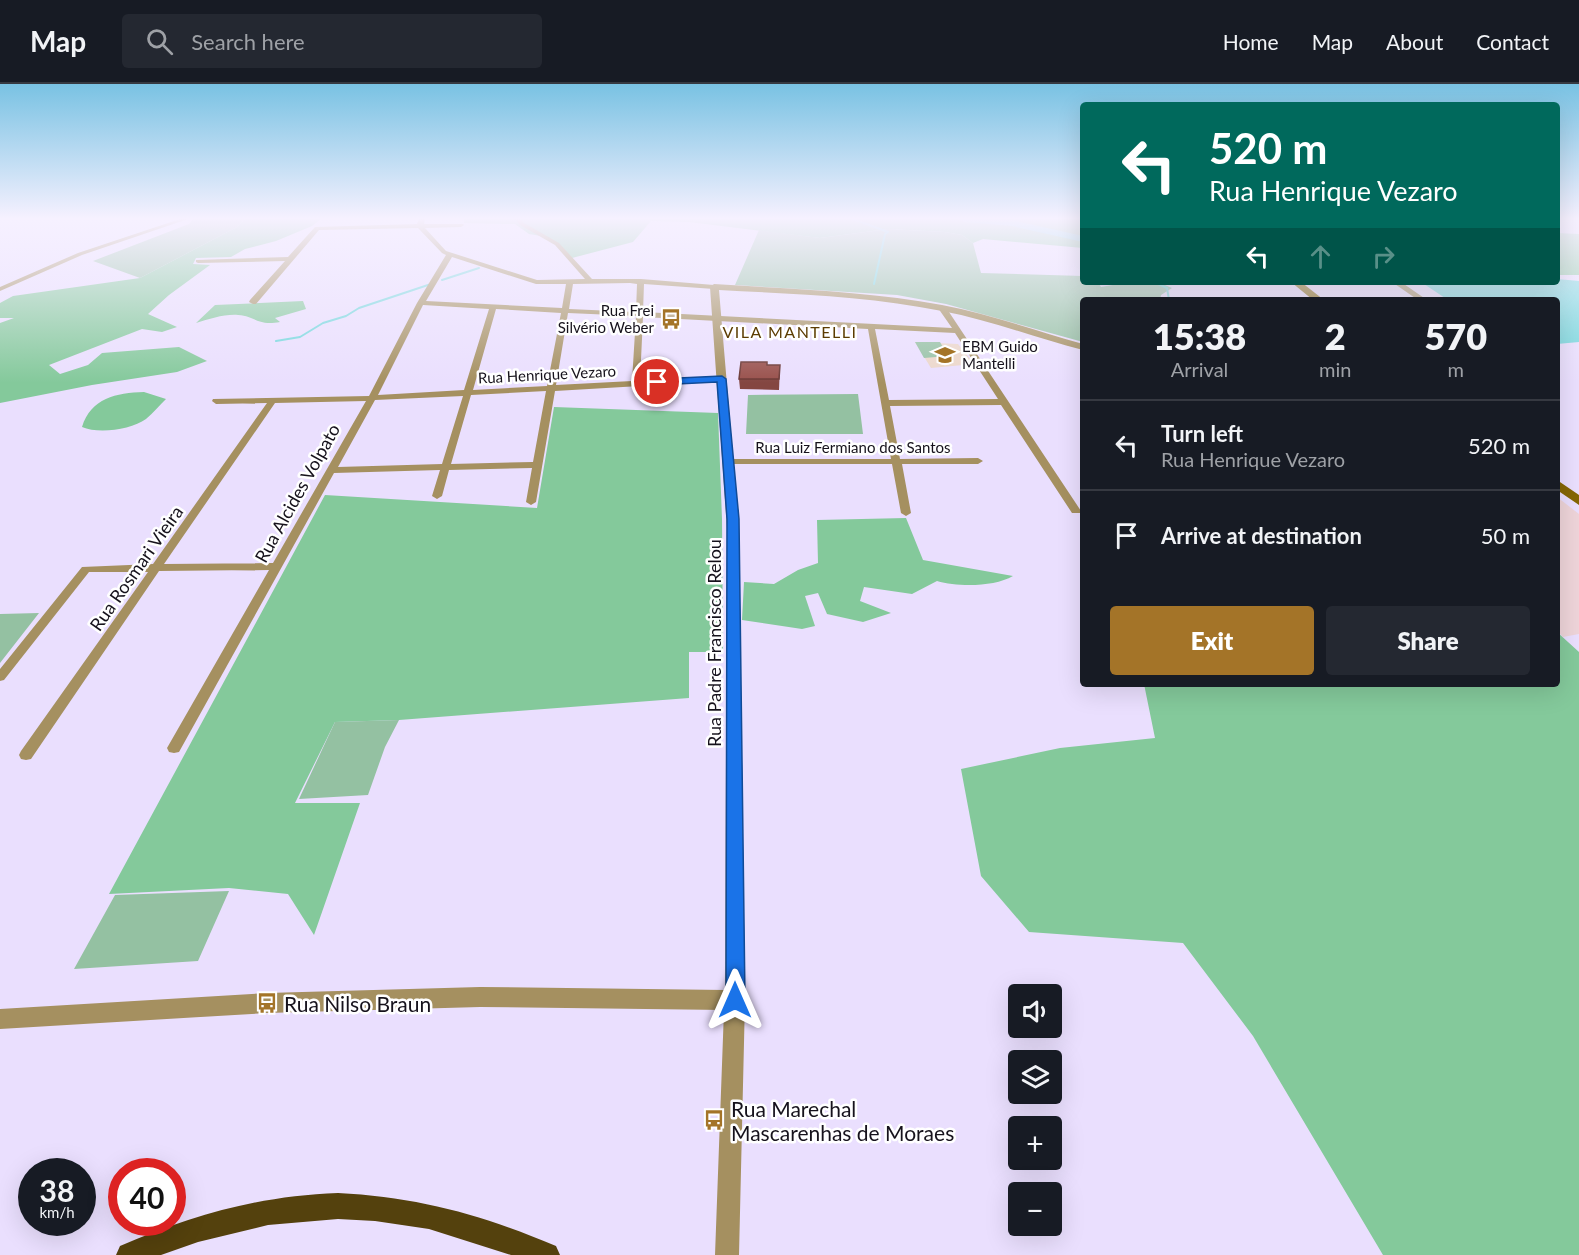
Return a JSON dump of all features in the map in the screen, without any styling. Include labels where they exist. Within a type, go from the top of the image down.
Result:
[{"type":"highway","points":[[129,1255],[168,1238],[261,1212],[306,1206],[350,1205],[414,1213],[480,1231],[547,1255]]},
{"type":"main road","points":[[1291,285],[1307,297]]},
{"type":"main road","points":[[1299,285],[1315,297]]},
{"type":"main road","points":[[1560,478],[1579,493]]},
{"type":"main road","points":[[1560,486],[1579,501]]},
{"type":"street","points":[[1,289],[36,274]]},
{"type":"street","points":[[253,302],[278,274]]},
{"type":"street","name":"Rua Alcides Volpato","points":[[174,748],[373,396],[420,303],[438,274]]},
{"type":"street","points":[[510,274],[530,280],[640,281],[842,294],[942,308],[1080,346]]},
{"type":"street","points":[[583,274],[590,281]]},
{"type":"street","points":[[636,383],[640,281]]},
{"type":"street","points":[[531,502],[570,282]]},
{"type":"street","points":[[1400,285],[1418,297]]},
{"type":"street","name":"Rua Padre Francisco Relou","points":[[714,287],[733,528],[735,1000]]},
{"type":"street","points":[[420,303],[957,331]]},
{"type":"street","points":[[437,496],[493,307]]},
{"type":"street","points":[[942,308],[1077,511]]},
{"type":"street","points":[[871,326],[906,513]]},
{"type":"street","name":"Rua Henrique Vezaro","points":[[216,401],[373,396],[722,379]]},
{"type":"street","name":"Rua Rosmari Vieira","points":[[26,755],[273,400]]},
{"type":"street","points":[[886,403],[1004,402]]},
{"type":"street","name":"Rua Luiz Fermiano dos Santos","points":[[728,462],[978,461]]},
{"type":"street","points":[[330,470],[538,465]]},
{"type":"street","points":[[0,678],[86,569],[276,566]]},
{"type":"street","points":[[0,1019],[267,1003],[480,997],[735,1000],[727,1255]]},
{"type":"shaded area","points":[[128,274],[148,274],[140,278]]},
{"type":"shaded area","points":[[148,274],[198,274],[148,314],[177,327],[162,332],[142,329],[49,365],[60,374],[88,365],[102,353],[179,347],[207,361],[177,372],[92,385],[0,403],[0,323],[14,318],[0,318],[0,303],[13,296],[140,278]]},
{"type":"shaded area","points":[[740,274],[1003,274],[1080,276],[1080,285],[1100,285],[1101,287],[1164,285],[1172,288],[1161,297],[1080,297],[1080,341],[946,304],[897,295],[735,285]]},
{"type":"shaded area","points":[[1560,274],[1579,274],[1560,275]]},
{"type":"shaded area","points":[[1560,279],[1579,281],[1579,342],[1560,344],[1560,297],[1444,297],[1426,285],[1560,285]]},
{"type":"shaded area","points":[[303,301],[306,309],[275,318],[280,322],[266,323],[233,315],[196,323],[215,305]]},
{"type":"shaded area","name":"EBM Guido Mantelli","points":[[915,342],[958,344],[974,364],[931,368]]},
{"type":"shaded area","points":[[915,342],[940,342],[948,356],[924,358]]},
{"type":"shaded area","points":[[144,392],[166,399],[140,423],[105,430],[82,427],[86,417],[98,403],[114,396]]},
{"type":"shaded area","points":[[858,394],[863,434],[746,434],[748,395]]},
{"type":"shaded area","points":[[554,407],[718,413],[723,652],[689,652],[689,698],[399,720],[335,722],[295,803],[360,803],[314,935],[288,894],[229,888],[109,894],[325,495],[537,508]]},
{"type":"shaded area","points":[[1560,499],[1579,514],[1579,634],[1563,637],[1560,634]]},
{"type":"shaded area","points":[[906,518],[923,560],[1013,576],[1005,580],[976,585],[937,581],[912,594],[864,587],[860,601],[891,613],[863,622],[827,614],[818,593],[805,596],[815,626],[802,629],[742,620],[744,582],[774,584],[798,570],[818,563],[817,520]]},
{"type":"shaded area","points":[[39,613],[0,663],[0,614]]},
{"type":"shaded area","points":[[1560,635],[1579,652],[1579,1255],[1383,1255],[1253,1036],[1183,943],[1029,932],[981,876],[961,769],[1060,748],[1155,738],[1145,687],[1560,687]]},
{"type":"shaded area","points":[[399,720],[385,747],[368,795],[299,799],[335,722]]},
{"type":"shaded area","points":[[229,891],[198,961],[74,969],[115,895]]},
{"type":"building","points":[[741,362],[767,362],[767,365],[780,365],[779,379],[739,379]]},
{"type":"waterway","points":[[442,280],[462,274]]},
{"type":"waterway","points":[[874,284],[876,274]]},
{"type":"waterway","points":[[276,341],[300,337],[323,323],[346,316],[359,308],[431,284]]},
{"type":"waterway","points":[[1160,285],[1167,288],[1168,297]]},
{"type":"place","name":"Rua Frei Silvério Weber","points":[[671,319]]},
{"type":"place","name":"EBM Guido Mantelli","points":[[945,355]]},
{"type":"place","name":"Rua Nilso Braun","points":[[267,1003]]},
{"type":"place","name":"Rua Marechal Mascarenhas de Moraes","points":[[714,1120]]},
{"type":"district","name":"VILA MANTELLI","points":[[790,331]]},
{"type":"route","points":[[657,382],[722,379],[733,519],[735,1000]]}]
